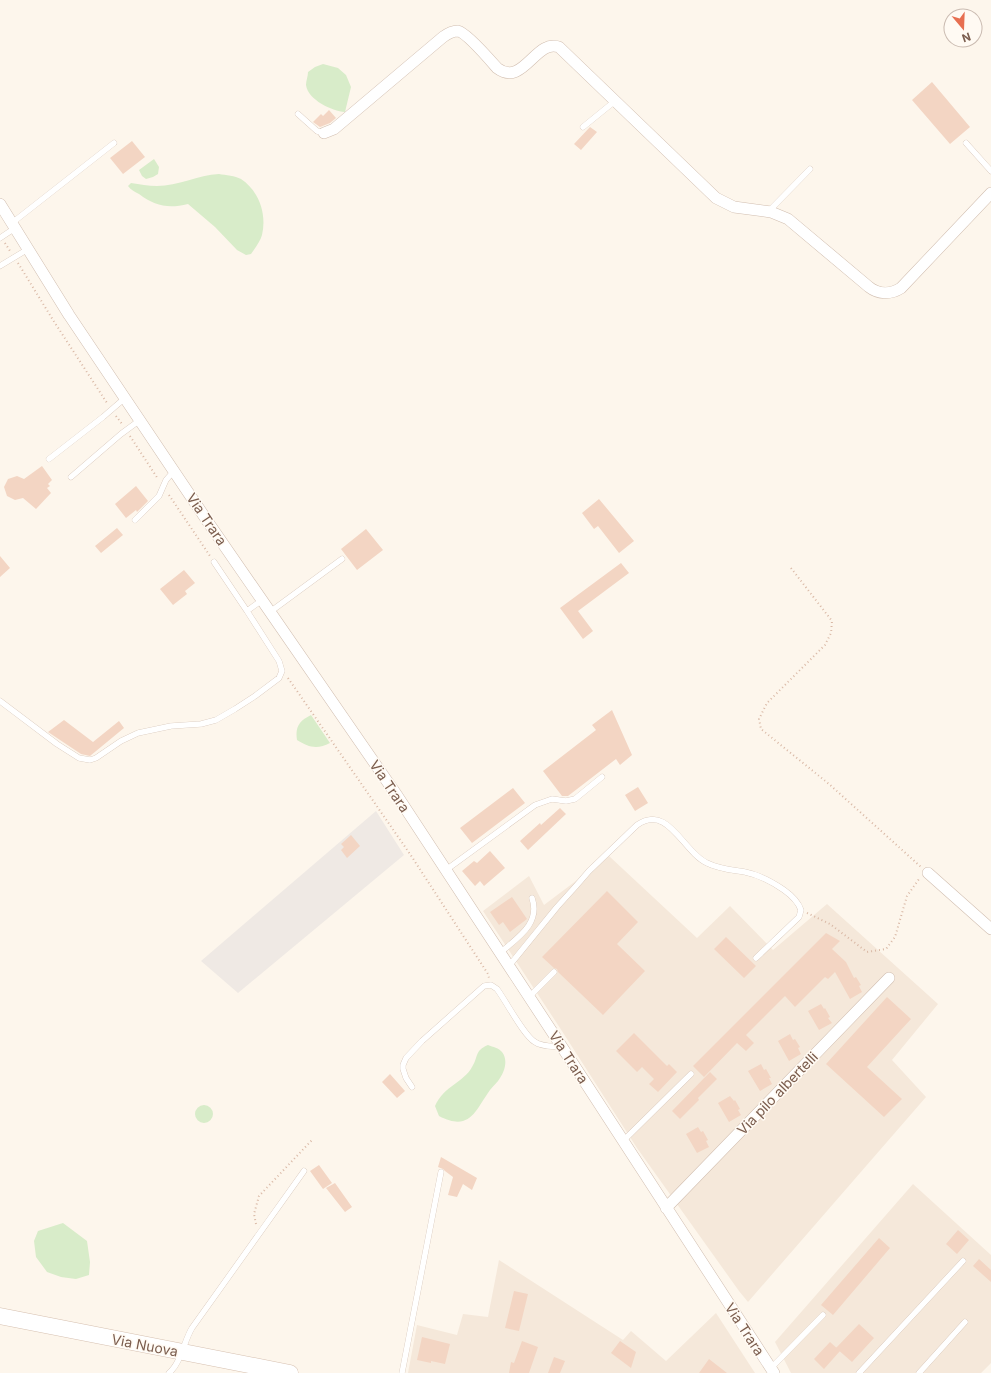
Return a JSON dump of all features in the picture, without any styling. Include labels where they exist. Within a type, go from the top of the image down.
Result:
[{"type":"main road","name":"Via Nuova","points":[[0,1316],[181,1352],[258,1370],[290,1373]]},
{"type":"street","points":[[324,133],[334,129],[443,37],[455,31],[463,33],[497,68],[508,72],[515,72],[523,68],[544,48],[556,46],[716,198],[734,208],[768,212],[791,221],[872,290],[881,293],[888,293],[898,290],[904,285],[991,193]]},
{"type":"street","name":"Via Trara","points":[[0,204],[69,315],[270,612],[398,797],[772,1371]]},
{"type":"street","points":[[928,873],[991,929]]},
{"type":"street","name":"Via pilo albertelli","points":[[666,1208],[889,978]]},
{"type":"lane","points":[[583,127],[615,101]]},
{"type":"lane","points":[[298,114],[317,131],[324,133]]},
{"type":"lane","points":[[966,142],[991,171]]},
{"type":"lane","points":[[1,238],[13,226],[114,143]]},
{"type":"lane","points":[[768,212],[810,169]]},
{"type":"lane","points":[[0,266],[28,249]]},
{"type":"lane","points":[[49,458],[125,398]]},
{"type":"lane","points":[[71,477],[125,430],[140,420]]},
{"type":"lane","points":[[135,520],[154,502],[161,493],[166,480],[174,471]]},
{"type":"lane","points":[[270,612],[342,559]]},
{"type":"lane","points":[[0,701],[57,744],[79,758],[90,760],[96,758],[121,741],[138,733],[171,726],[201,724],[216,720],[235,709],[275,681],[282,671],[279,661],[214,562]]},
{"type":"lane","points":[[247,611],[262,600]]},
{"type":"lane","points":[[446,870],[535,805],[552,799],[566,801],[575,799],[602,777]]},
{"type":"lane","points":[[509,966],[556,907],[589,871],[637,825],[642,821],[650,819],[658,819],[666,823],[702,861],[715,867],[750,873],[770,880],[791,895],[798,904],[800,914],[796,921],[756,958]]},
{"type":"lane","points":[[500,953],[524,932],[530,923],[535,910],[532,898]]},
{"type":"lane","points":[[529,997],[554,972]]},
{"type":"lane","points":[[412,1087],[406,1078],[403,1069],[404,1062],[408,1055],[481,987],[491,985],[497,989],[527,1035],[534,1042],[544,1046],[562,1047]]},
{"type":"lane","points":[[623,1141],[691,1074]]},
{"type":"lane","points":[[169,1373],[175,1367],[189,1333],[304,1171]]},
{"type":"lane","points":[[402,1373],[441,1172]]},
{"type":"lane","points":[[858,1373],[962,1261]]},
{"type":"lane","points":[[772,1371],[823,1315]]},
{"type":"lane","points":[[919,1373],[965,1322]]},
{"type":"path","points":[[1,238],[125,430],[214,562]]},
{"type":"path","points":[[791,568],[832,621],[831,633],[825,645],[767,703],[759,719],[762,729],[829,784],[928,873],[917,880],[907,896],[895,938],[886,949],[867,952],[830,924],[800,910]]},
{"type":"path","points":[[282,671],[410,854],[488,974],[491,985]]},
{"type":"path","points":[[259,1233],[254,1214],[259,1196],[312,1140]]},
{"type":"shaded area","points":[[376,811],[404,855],[238,993],[201,961]]},
{"type":"shaded area","points":[[609,856],[697,938],[730,906],[773,950],[827,904],[938,1004],[892,1060],[926,1097],[748,1302],[637,1148],[483,911],[529,876],[544,905]]},
{"type":"shaded area","points":[[913,1184],[991,1255],[991,1363],[981,1373],[791,1373],[775,1342]]},
{"type":"shaded area","points":[[499,1260],[623,1340],[631,1331],[666,1361],[716,1313],[755,1373],[408,1373],[417,1325],[457,1335],[463,1314],[488,1317]]},
{"type":"green space","points":[[323,64],[338,68],[346,75],[351,87],[345,112],[321,104],[311,95],[308,90],[306,85],[308,72]]},
{"type":"green space","points":[[154,159],[159,167],[158,174],[146,179],[142,176],[139,170]]},
{"type":"green space","points":[[219,174],[241,179],[257,196],[262,211],[263,227],[259,243],[251,254],[246,255],[237,250],[215,227],[188,204],[168,206],[156,204],[133,191],[128,186],[131,183],[150,186],[165,186],[203,176]]},
{"type":"green space","points":[[311,715],[330,743],[313,747],[297,740],[297,728],[303,720]]},
{"type":"green space","points":[[488,1045],[501,1051],[505,1058],[504,1069],[499,1080],[475,1112],[465,1120],[458,1122],[439,1116],[435,1106],[439,1099],[464,1077],[474,1063],[481,1049]]},
{"type":"green space","points":[[200,1105],[208,1105],[213,1110],[211,1121],[208,1123],[200,1123],[195,1118],[195,1110]]},
{"type":"green space","points":[[63,1223],[87,1241],[90,1262],[89,1275],[76,1279],[61,1277],[47,1272],[36,1257],[34,1241],[38,1231]]},
{"type":"building","points":[[932,82],[970,127],[950,144],[912,100]]},
{"type":"building","points":[[329,110],[336,118],[330,123],[320,127],[313,122],[321,114],[323,116]]},
{"type":"building","points":[[590,127],[597,132],[581,150],[574,144]]},
{"type":"building","points":[[132,141],[145,157],[123,174],[110,158]]},
{"type":"building","points":[[42,466],[52,480],[48,484],[50,486],[47,488],[51,493],[36,509],[23,498],[15,500],[7,496],[4,487],[8,479],[17,476],[24,479]]},
{"type":"building","points":[[136,486],[148,501],[137,512],[136,510],[126,518],[115,504]]},
{"type":"building","points":[[599,499],[634,541],[619,553],[598,526],[594,529],[582,513]]},
{"type":"building","points":[[117,528],[123,535],[101,553],[95,546]]},
{"type":"building","points":[[366,529],[383,550],[357,570],[341,549]]},
{"type":"building","points":[[0,556],[10,568],[0,577]]},
{"type":"building","points":[[621,563],[629,573],[578,611],[593,631],[583,639],[560,608]]},
{"type":"building","points":[[184,570],[195,583],[185,591],[187,594],[173,605],[160,589]]},
{"type":"building","points":[[612,710],[632,755],[620,765],[616,759],[568,796],[562,796],[543,771],[596,730],[592,725]]},
{"type":"building","points":[[64,720],[93,742],[119,721],[124,728],[90,756],[81,754],[48,732]]},
{"type":"building","points":[[638,787],[648,803],[635,811],[625,795]]},
{"type":"building","points":[[513,788],[525,803],[472,843],[460,828]]},
{"type":"building","points":[[560,808],[566,814],[528,850],[520,841]]},
{"type":"building","points":[[351,835],[360,846],[347,858],[341,850],[344,847],[341,844]]},
{"type":"building","points":[[490,851],[505,868],[484,886],[480,881],[475,886],[462,871],[474,861],[477,863]]},
{"type":"building","points":[[607,891],[638,922],[617,944],[645,971],[603,1015],[558,972],[557,969],[542,957]]},
{"type":"building","points":[[512,897],[527,919],[510,932],[503,922],[499,925],[490,912]]},
{"type":"building","points":[[826,933],[840,941],[832,949],[846,962],[854,978],[856,977],[861,985],[859,986],[862,992],[850,999],[835,972],[828,979],[825,977],[795,1007],[785,996],[746,1035],[754,1043],[746,1051],[737,1043],[704,1077],[693,1066]]},
{"type":"building","points":[[726,937],[756,966],[744,978],[714,949]]},
{"type":"building","points":[[887,997],[911,1019],[867,1067],[902,1099],[884,1117],[826,1064]]},
{"type":"building","points":[[821,1004],[824,1009],[825,1008],[830,1017],[828,1018],[832,1023],[819,1030],[808,1011]]},
{"type":"building","points":[[634,1033],[667,1066],[669,1064],[677,1072],[658,1092],[649,1084],[654,1079],[642,1067],[637,1072],[616,1051]]},
{"type":"building","points":[[790,1034],[793,1040],[795,1039],[800,1047],[798,1048],[801,1054],[789,1061],[778,1041]]},
{"type":"building","points":[[761,1064],[771,1078],[769,1078],[772,1084],[760,1091],[748,1071]]},
{"type":"building","points":[[710,1072],[717,1079],[680,1119],[672,1111]]},
{"type":"building","points":[[390,1074],[405,1091],[397,1098],[382,1082]]},
{"type":"building","points":[[730,1096],[734,1101],[735,1100],[740,1109],[738,1110],[741,1115],[729,1122],[718,1103]]},
{"type":"building","points":[[698,1127],[701,1132],[703,1131],[708,1140],[706,1141],[709,1147],[697,1153],[686,1134]]},
{"type":"building","points":[[441,1157],[477,1178],[472,1190],[463,1184],[457,1197],[448,1195],[453,1177],[438,1167]]},
{"type":"building","points":[[319,1165],[332,1183],[323,1189],[310,1171]]},
{"type":"building","points":[[335,1183],[352,1207],[345,1212],[326,1188]]},
{"type":"building","points":[[958,1230],[969,1240],[957,1254],[946,1244]]},
{"type":"building","points":[[879,1238],[890,1248],[833,1315],[821,1305]]},
{"type":"building","points":[[979,1259],[991,1270],[991,1282],[973,1266]]},
{"type":"building","points":[[514,1291],[528,1294],[519,1331],[505,1328]]},
{"type":"building","points":[[859,1324],[874,1338],[852,1362],[836,1348]]},
{"type":"building","points":[[422,1337],[450,1344],[445,1364],[417,1360]]},
{"type":"building","points":[[522,1341],[538,1347],[529,1373],[509,1373],[511,1362],[514,1363]]},
{"type":"building","points":[[620,1341],[636,1352],[631,1368],[611,1353]]},
{"type":"building","points":[[830,1342],[840,1351],[824,1369],[814,1359]]},
{"type":"building","points":[[554,1357],[565,1361],[560,1373],[548,1373]]},
{"type":"building","points":[[709,1359],[727,1373],[699,1373]]}]
